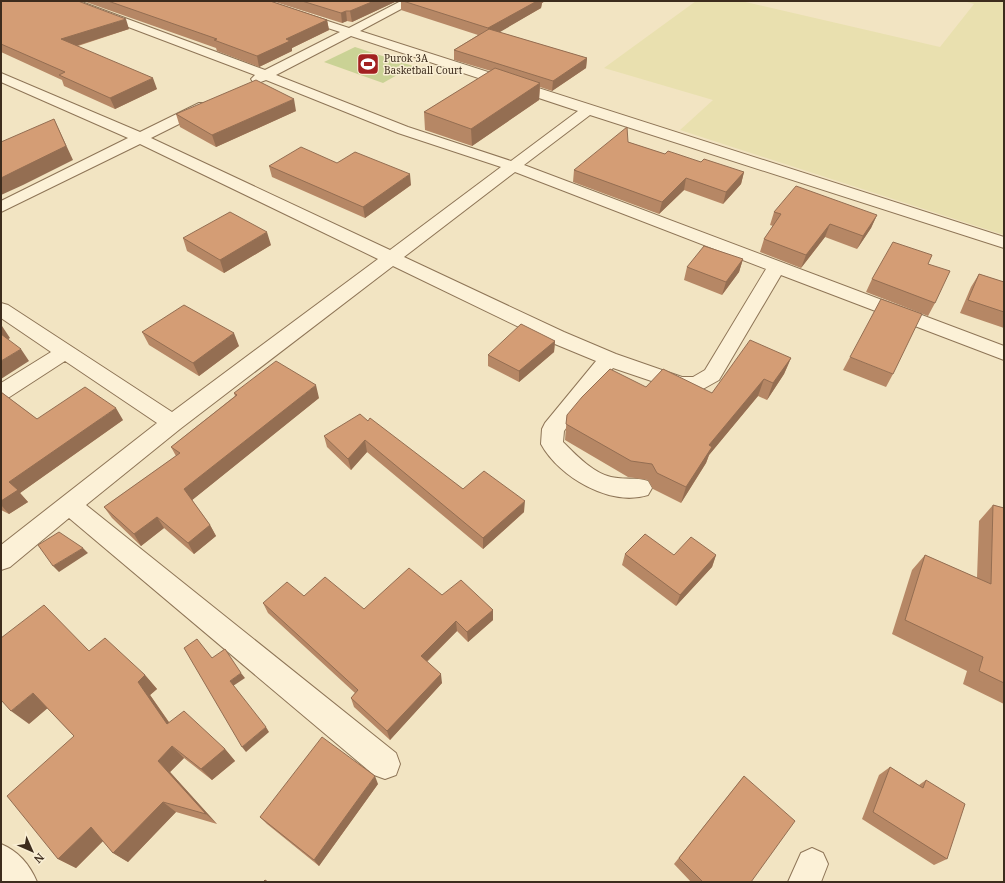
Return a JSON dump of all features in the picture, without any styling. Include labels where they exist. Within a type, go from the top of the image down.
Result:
[{"type":"street","points":[[69,1],[266,75],[337,105],[396,127],[515,167],[1004,352]]},
{"type":"street","points":[[256,1],[1004,243]]},
{"type":"street","points":[[245,85],[410,1]]},
{"type":"street","points":[[1,77],[140,138],[557,337],[609,359],[681,384],[696,384],[712,375],[777,266]]},
{"type":"street","points":[[1,207],[217,99]]},
{"type":"street","points":[[1,559],[172,423],[515,167],[589,109]]},
{"type":"street","points":[[1,309],[172,423]]},
{"type":"street","points":[[1,393],[66,351]]},
{"type":"street","points":[[609,359],[553,429],[552,444],[563,458],[595,480],[609,486],[640,488]]},
{"type":"street","points":[[70,505],[385,764]]},
{"type":"street","points":[[1,860],[21,882]]},
{"type":"shaded area","points":[[696,1],[741,1],[940,47],[974,4],[964,1],[1004,1],[1004,235],[680,130],[713,100],[604,68]]},
{"type":"green space","name":"Purok 3A Basketball Court","points":[[355,47],[413,66],[383,83],[324,62]]},
{"type":"building","points":[[1,1],[78,1],[126,19],[61,39],[153,78],[110,98],[59,75],[65,72],[1,44]]},
{"type":"building","points":[[108,1],[270,1],[327,20],[286,39],[290,41],[257,56],[214,40],[217,39]]},
{"type":"building","points":[[302,1],[374,1],[341,13]]},
{"type":"building","points":[[403,1],[537,1],[488,28]]},
{"type":"building","points":[[489,29],[587,58],[553,81],[454,50]]},
{"type":"building","points":[[495,68],[540,83],[471,129],[424,112]]},
{"type":"building","points":[[256,80],[294,99],[212,135],[176,114]]},
{"type":"building","points":[[54,119],[66,146],[1,178],[1,142]]},
{"type":"building","points":[[627,127],[628,142],[665,154],[668,151],[701,162],[704,159],[744,172],[726,192],[686,178],[662,202],[574,170]]},
{"type":"building","points":[[301,147],[337,163],[355,152],[410,174],[363,207],[269,166]]},
{"type":"building","points":[[796,186],[877,215],[863,236],[830,224],[806,255],[764,239],[781,214],[774,212]]},
{"type":"building","points":[[230,212],[267,232],[220,260],[183,238]]},
{"type":"building","points":[[893,242],[932,255],[928,264],[950,271],[935,303],[872,279]]},
{"type":"building","points":[[704,246],[743,259],[726,282],[687,267]]},
{"type":"building","points":[[979,274],[1004,282],[1004,312],[968,300]]},
{"type":"building","points":[[881,299],[922,314],[893,374],[850,357]]},
{"type":"building","points":[[184,305],[234,333],[193,363],[142,332]]},
{"type":"building","points":[[521,324],[555,341],[519,371],[488,355]]},
{"type":"building","points":[[1,334],[21,349],[1,361]]},
{"type":"building","points":[[750,340],[791,358],[773,383],[764,379],[709,445],[712,447],[686,487],[657,473],[652,464],[631,461],[566,424],[567,415],[582,397],[610,369],[646,387],[663,369],[712,393]]},
{"type":"building","points":[[276,361],[316,385],[184,489],[210,525],[188,543],[157,517],[134,534],[104,507],[180,453],[171,447],[237,395],[234,393]]},
{"type":"building","points":[[85,387],[116,408],[9,482],[18,490],[1,501],[1,392],[37,419]]},
{"type":"building","points":[[360,414],[368,421],[370,418],[463,489],[484,471],[525,501],[483,538],[365,440],[348,459],[324,436]]},
{"type":"building","points":[[993,505],[1004,508],[1004,683],[979,671],[983,657],[905,620],[925,555],[991,584]]},
{"type":"building","points":[[59,532],[83,548],[53,566],[38,545]]},
{"type":"building","points":[[645,534],[674,555],[691,537],[716,555],[680,595],[625,554]]},
{"type":"building","points":[[409,568],[442,595],[461,580],[493,610],[467,632],[456,621],[421,656],[441,674],[387,731],[351,698],[358,690],[263,603],[287,582],[304,596],[325,577],[364,609]]},
{"type":"building","points":[[44,605],[89,651],[105,638],[145,675],[138,682],[167,724],[184,711],[225,749],[201,769],[172,746],[158,761],[206,814],[163,802],[113,853],[91,827],[58,859],[7,796],[74,736],[33,693],[11,711],[1,700],[1,638]]},
{"type":"building","points":[[197,639],[212,658],[225,649],[241,673],[230,681],[266,727],[242,747],[184,648]]},
{"type":"building","points":[[322,737],[375,776],[314,860],[260,817]]},
{"type":"building","points":[[890,767],[923,788],[926,780],[965,804],[947,859],[873,812]]},
{"type":"building","points":[[744,776],[795,821],[751,882],[703,882],[679,858]]},
{"type":"place","name":"Purok 3A Basketball Court","points":[[368,64]]}]
